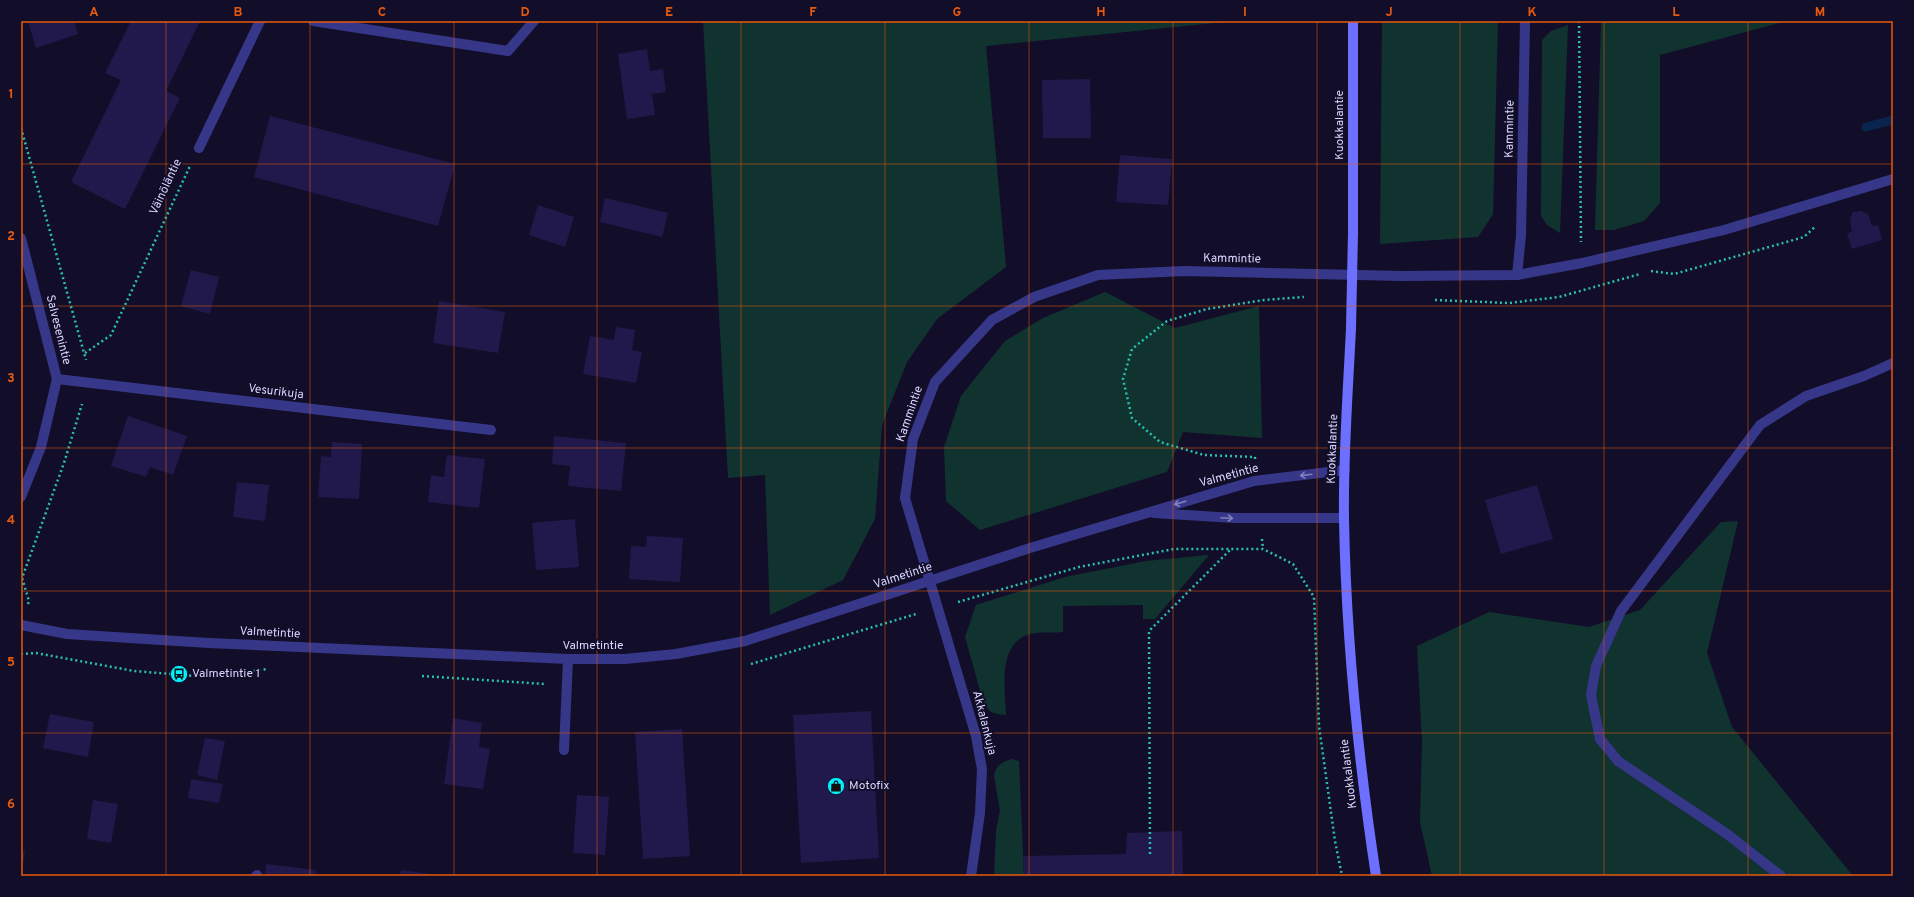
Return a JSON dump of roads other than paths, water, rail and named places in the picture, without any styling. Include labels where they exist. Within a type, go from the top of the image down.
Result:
[{"type":"main road","name":"Kuokkalantie","points":[[1353,21],[1353,233],[1344,518],[1352,687],[1362,784],[1376,876]]},
{"type":"street","points":[[199,148],[260,21]]},
{"type":"street","points":[[313,21],[508,51],[534,21]]},
{"type":"street","name":"Kammintie","points":[[931,580],[905,498],[913,439],[935,382],[992,320],[1034,297],[1098,275],[1184,271],[1402,276],[1517,275],[1521,235],[1525,21]]},
{"type":"street","points":[[1517,275],[1582,263],[1724,230],[1893,179]]},
{"type":"street","name":"Salvesenintie","points":[[21,238],[57,379],[41,447],[21,497]]},
{"type":"street","points":[[1780,876],[1727,834],[1618,761],[1600,739],[1591,695],[1596,666],[1621,611],[1760,425],[1806,396],[1864,376],[1893,362]]},
{"type":"street","name":"Vesurikuja","points":[[57,379],[492,430]]},
{"type":"street","name":"Valmetintie","points":[[21,625],[67,634],[177,641],[568,659],[625,659],[676,654],[744,641],[931,580],[1254,481],[1345,470]]},
{"type":"street","name":"Valmetintie","points":[[1146,513],[1234,518],[1344,518]]},
{"type":"street","name":"Akkalankuja","points":[[931,580],[976,736],[982,770],[980,813],[971,876]]},
{"type":"street","points":[[564,750],[568,659]]},
{"type":"waterway","points":[[1866,127],[1893,120]]},
{"type":"place","name":"Valmetintie 1","points":[[179,674]]},
{"type":"place","name":"Motofix","points":[[836,786]]}]
